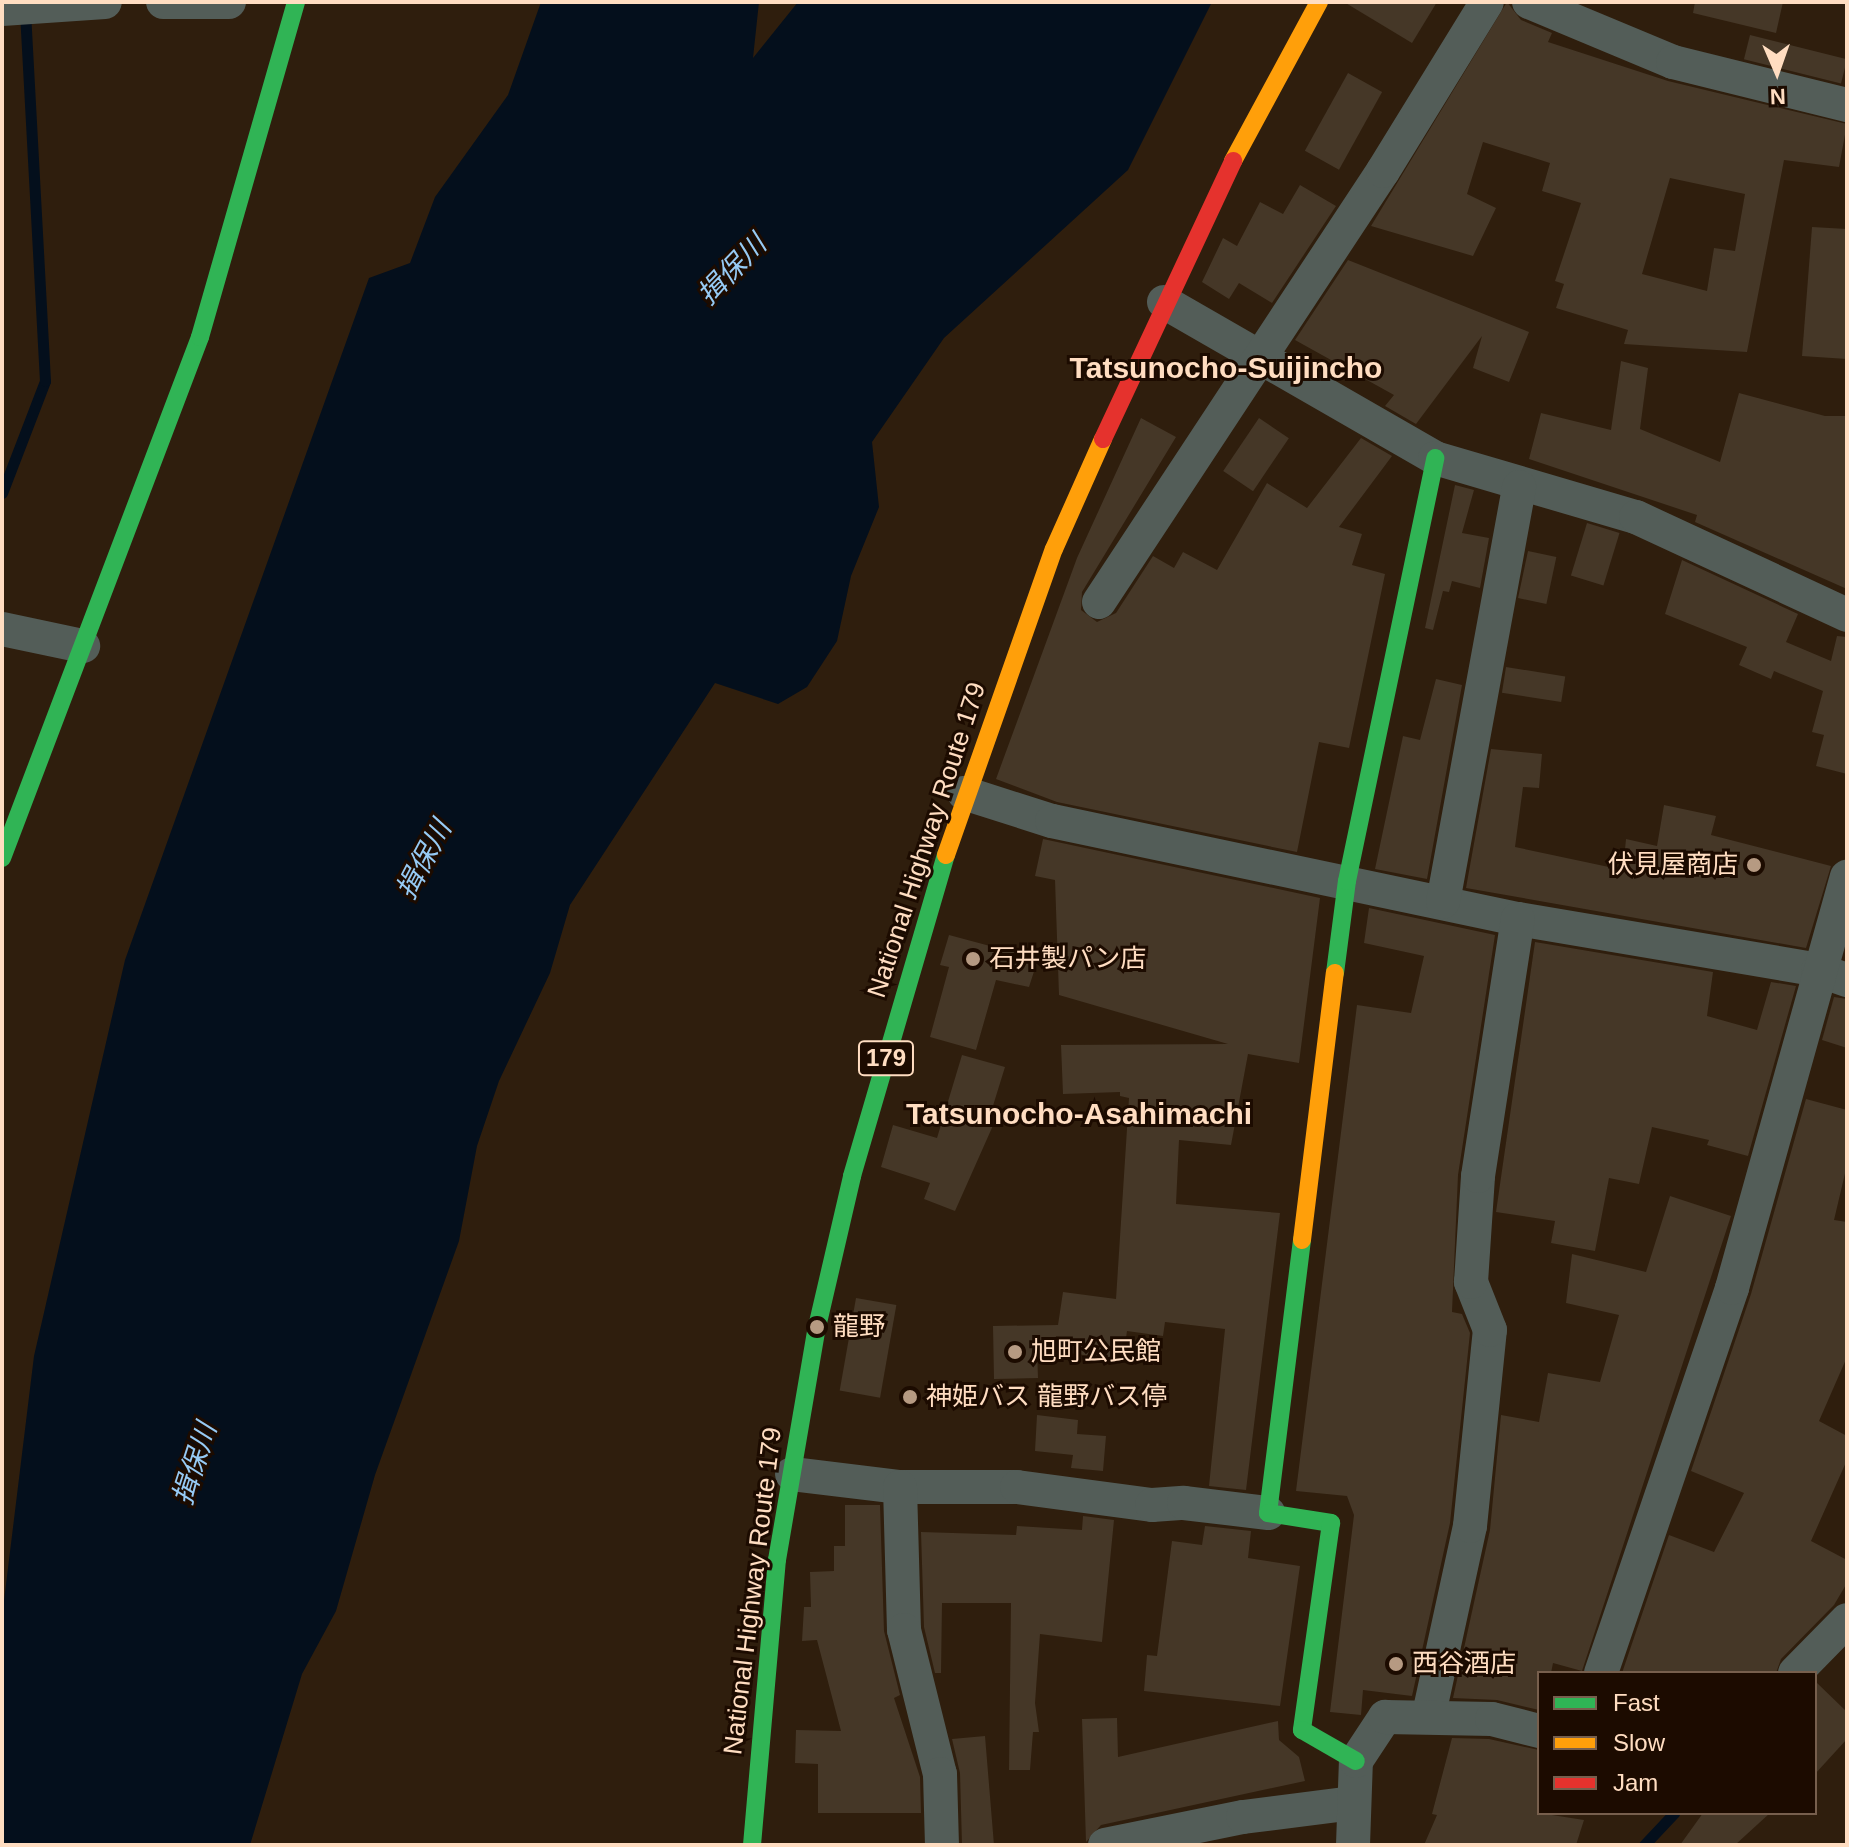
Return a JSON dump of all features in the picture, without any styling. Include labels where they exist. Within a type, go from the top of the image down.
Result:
[{"type":"main road","points":[[2,858],[200,337],[296,2]]},
{"type":"main road","name":"National Highway Route 179","points":[[752,1845],[777,1560],[817,1327],[852,1176],[964,793],[1054,549],[1164,302],[1262,102],[1319,2]]},
{"type":"main road","points":[[1356,1761],[1302,1730],[1331,1523],[1268,1513],[1347,881],[1435,458]]},
{"type":"street","points":[[6,6],[44,8],[105,2]]},
{"type":"street","points":[[163,2],[229,2]]},
{"type":"street","points":[[1099,602],[1176,479],[1261,358],[1487,2]]},
{"type":"street","points":[[1529,2],[1673,62],[1847,105]]},
{"type":"street","points":[[1164,302],[1435,458],[1519,487],[1636,517],[1847,615]]},
{"type":"street","points":[[1443,902],[1519,487]]},
{"type":"street","points":[[2,629],[83,646]]},
{"type":"street","points":[[964,793],[1052,821],[1518,919],[1832,975]]},
{"type":"street","points":[[1602,1671],[1732,1288],[1832,975],[1847,877]]},
{"type":"street","points":[[1429,1714],[1470,1526],[1490,1330],[1471,1282],[1478,1176],[1518,919]]},
{"type":"street","points":[[792,1474],[900,1487],[1017,1487],[1152,1505],[1184,1503],[1268,1513]]},
{"type":"street","points":[[900,1487],[904,1630],[940,1774],[942,1845]]},
{"type":"street","points":[[1797,1671],[1847,1620]]},
{"type":"street","points":[[1353,1845],[1352,1803],[1356,1761],[1385,1717],[1429,1714],[1492,1719],[1537,1730]]},
{"type":"street","points":[[1105,1845],[1243,1817],[1352,1803]]},
{"type":"water","name":"揖保川","points":[[541,2],[759,2],[753,58],[798,2],[1212,2],[1128,170],[944,338],[872,442],[879,507],[851,576],[837,641],[807,687],[778,704],[715,683],[570,905],[550,973],[499,1081],[477,1146],[459,1241],[375,1475],[336,1611],[302,1674],[250,1845],[2,1845],[2,1617],[34,1356],[125,960],[369,278],[410,263],[435,197],[508,95]]},
{"type":"building","points":[[1344,2],[1437,2],[1412,43]]},
{"type":"building","points":[[1507,2],[1521,20],[1552,33],[1548,42],[1668,81],[1847,124],[1839,167],[1784,160],[1747,352],[1624,344],[1628,330],[1556,308],[1564,284],[1555,281],[1581,203],[1542,191],[1550,163],[1483,142],[1467,194],[1496,208],[1473,256],[1371,226]],"holes":[[[1670,178],[1745,194],[1735,251],[1714,248],[1707,291],[1642,274]]]},
{"type":"building","points":[[1695,2],[1783,2],[1776,33],[1693,13]]},
{"type":"building","points":[[1750,35],[1847,59],[1841,83],[1744,59]]},
{"type":"building","points":[[1348,73],[1382,92],[1339,170],[1305,151]]},
{"type":"building","points":[[1300,185],[1336,206],[1272,303],[1239,283],[1229,299],[1202,282],[1223,238],[1237,246],[1260,202],[1283,214]]},
{"type":"building","points":[[1812,227],[1847,229],[1847,359],[1802,356]]},
{"type":"building","points":[[1348,260],[1529,332],[1509,382],[1473,368],[1482,336],[1416,424],[1385,406],[1394,395],[1295,340]]},
{"type":"building","points":[[1621,361],[1648,368],[1640,429],[1720,462],[1739,393],[1825,416],[1847,416],[1847,589],[1695,522],[1697,515],[1529,459],[1541,413],[1611,430]]},
{"type":"building","points":[[1141,418],[1176,437],[1082,592],[1081,610],[1097,622],[1116,613],[1153,556],[1174,568],[1183,552],[1217,570],[1267,483],[1307,508],[1361,438],[1392,456],[1339,527],[1362,534],[1352,565],[1385,574],[1349,748],[1319,742],[1297,852],[1057,802],[996,779],[1077,558]]},
{"type":"building","points":[[1259,418],[1289,438],[1253,491],[1223,471]]},
{"type":"building","points":[[1455,485],[1474,490],[1462,533],[1489,538],[1480,588],[1452,581],[1449,592],[1443,591],[1433,630],[1425,628]]},
{"type":"building","points":[[1587,523],[1620,533],[1603,586],[1571,576]]},
{"type":"building","points":[[1528,551],[1556,557],[1546,604],[1518,598]]},
{"type":"building","points":[[1682,560],[1798,614],[1786,642],[1831,661],[1837,636],[1847,637],[1847,774],[1816,766],[1824,735],[1812,732],[1823,691],[1774,671],[1771,679],[1739,665],[1747,647],[1665,614]]},
{"type":"building","points":[[1506,667],[1565,676],[1561,702],[1502,693]]},
{"type":"building","points":[[1436,679],[1462,685],[1427,879],[1375,869],[1403,736],[1420,740]]},
{"type":"building","points":[[1491,749],[1542,754],[1539,788],[1523,787],[1515,847],[1623,870],[1626,839],[1657,846],[1664,805],[1716,816],[1711,835],[1831,866],[1806,948],[1466,888]]},
{"type":"building","points":[[1043,839],[1320,898],[1299,1063],[1248,1054],[1231,1145],[1179,1140],[1176,1204],[1280,1213],[1246,1490],[1209,1486],[1225,1329],[1165,1322],[1163,1336],[1127,1331],[1123,1360],[1037,1349],[1038,1378],[994,1379],[993,1326],[1058,1325],[1063,1292],[1116,1299],[1129,1098],[1120,1096],[1120,1092],[1063,1094],[1061,1045],[1228,1044],[1059,995],[1055,880],[1035,876]]},
{"type":"building","points":[[1369,908],[1495,935],[1458,1175],[1452,1312],[1462,1314],[1470,1333],[1450,1523],[1412,1696],[1363,1690],[1361,1715],[1330,1712],[1354,1515],[1347,1496],[1296,1491],[1357,1005],[1411,1013],[1424,956],[1364,943]]},
{"type":"building","points":[[949,935],[1038,959],[1029,987],[996,980],[976,1050],[930,1037],[949,967],[940,965]]},
{"type":"building","points":[[1535,942],[1713,972],[1707,1016],[1757,1030],[1771,982],[1796,986],[1748,1156],[1707,1145],[1709,1140],[1652,1127],[1639,1184],[1609,1178],[1595,1251],[1551,1243],[1555,1221],[1496,1212]]},
{"type":"building","points":[[1834,997],[1847,999],[1847,1048],[1822,1040]]},
{"type":"building","points":[[962,1055],[1005,1067],[992,1109],[999,1112],[955,1211],[924,1199],[930,1183],[881,1167],[893,1125],[937,1138]]},
{"type":"building","points":[[1806,1099],[1847,1110],[1847,1165],[1834,1220],[1847,1222],[1847,1357],[1819,1421],[1847,1436],[1847,1460],[1811,1541],[1847,1560],[1847,1583],[1834,1605],[1781,1659],[1777,1671],[1623,1671],[1669,1535],[1714,1552],[1744,1493],[1691,1471],[1751,1294]]},
{"type":"building","points":[[1670,1196],[1731,1216],[1582,1671],[1553,1663],[1551,1671],[1537,1671],[1537,1710],[1497,1700],[1453,1698],[1490,1530],[1501,1415],[1539,1422],[1548,1373],[1600,1382],[1619,1315],[1566,1303],[1572,1254],[1646,1272]]},
{"type":"building","points":[[856,1298],[896,1305],[880,1398],[840,1391]]},
{"type":"building","points":[[1037,1415],[1078,1420],[1077,1434],[1106,1436],[1103,1471],[1071,1468],[1073,1455],[1035,1451]]},
{"type":"building","points":[[845,1505],[880,1505],[884,1631],[900,1695],[894,1698],[920,1777],[921,1813],[818,1813],[818,1764],[795,1763],[796,1730],[841,1731],[817,1640],[802,1641],[804,1607],[811,1607],[810,1572],[834,1571],[834,1546],[845,1546]]},
{"type":"building","points":[[1083,1516],[1114,1520],[1102,1642],[1040,1634],[1035,1703],[1039,1732],[1033,1732],[1030,1770],[1009,1770],[1011,1603],[942,1603],[941,1673],[935,1673],[924,1627],[921,1532],[1016,1535],[1017,1526],[1082,1530]]},
{"type":"building","points":[[1205,1526],[1251,1531],[1248,1558],[1300,1566],[1280,1706],[1144,1691],[1147,1655],[1157,1656],[1172,1541],[1202,1545]]},
{"type":"building","points":[[1817,1683],[1847,1712],[1847,1739],[1817,1772]]},
{"type":"building","points":[[1117,1718],[1118,1757],[1278,1721],[1279,1740],[1299,1757],[1305,1781],[1101,1825],[1086,1842],[1082,1719]]},
{"type":"building","points":[[985,1736],[994,1845],[962,1845],[960,1773],[952,1739]]},
{"type":"building","points":[[1452,1738],[1489,1739],[1537,1750],[1537,1815],[1584,1820],[1576,1845],[1424,1845],[1437,1815],[1432,1814]]},
{"type":"building","points":[[1702,1815],[1768,1815],[1735,1845],[1680,1845]]},
{"type":"waterway","points":[[2,493],[45,381],[25,11]]},
{"type":"waterway","points":[[1644,1845],[1672,1815]]},
{"type":"traffic: fast","points":[[2,858],[200,337],[296,2]]},
{"type":"traffic: fast","points":[[1335,973],[1347,881],[1435,458]]},
{"type":"traffic: fast","points":[[752,1845],[777,1560],[817,1327],[852,1176],[946,855]]},
{"type":"traffic: fast","points":[[1302,1240],[1268,1513],[1331,1523],[1302,1730],[1356,1761]]},
{"type":"traffic: slow","points":[[1233,161],[1319,2]]},
{"type":"traffic: slow","points":[[946,855],[1054,549],[1103,439]]},
{"type":"traffic: slow","points":[[1302,1240],[1335,973]]},
{"type":"traffic: jam","points":[[1103,439],[1233,161]]},
{"type":"place","name":"伏見屋商店","points":[[1754,865]]},
{"type":"place","name":"石井製パン店","points":[[973,959]]},
{"type":"place","name":"龍野","points":[[817,1327]]},
{"type":"place","name":"旭町公民館","points":[[1015,1352]]},
{"type":"place","name":"神姫バス 龍野バス停","points":[[910,1397]]},
{"type":"place","name":"西谷酒店","points":[[1396,1664]]},
{"type":"district","name":"Tatsunocho-Suijincho","points":[[1226,368]]},
{"type":"district","name":"Tatsunocho-Asahimachi","points":[[1079,1114]]}]
